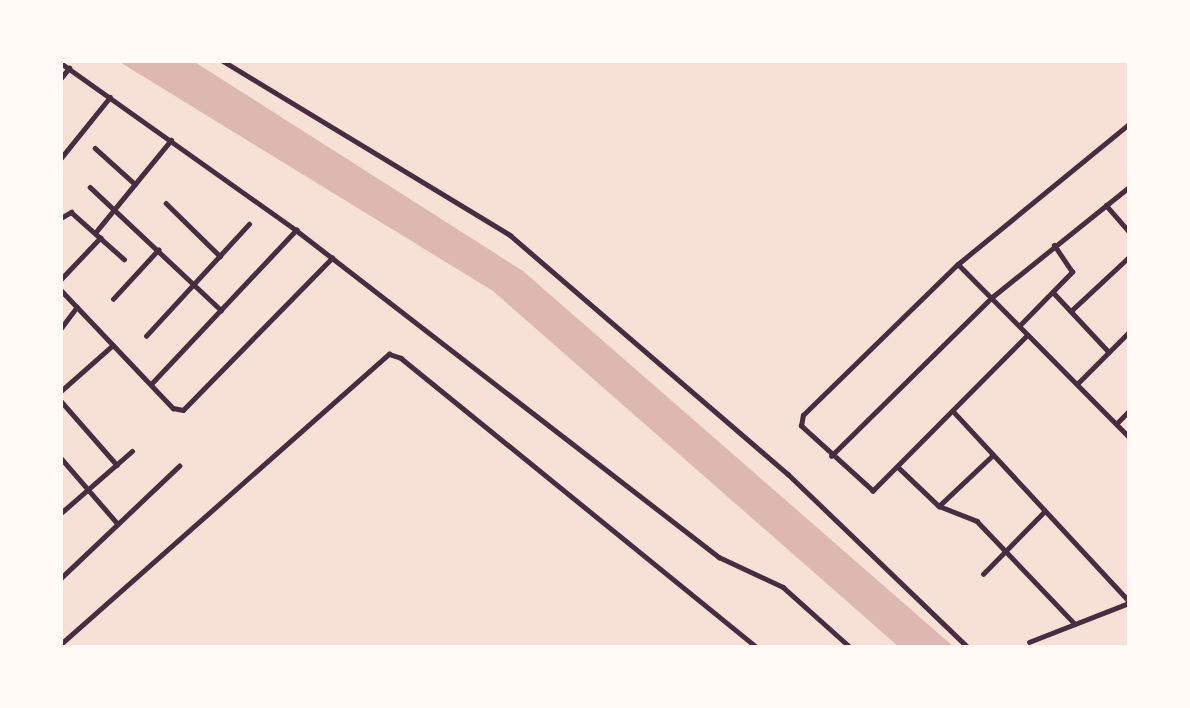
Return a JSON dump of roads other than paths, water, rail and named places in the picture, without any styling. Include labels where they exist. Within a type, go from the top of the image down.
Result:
[{"type":"street","points":[[224,62],[510,235],[788,474],[968,647]]},
{"type":"street","points":[[61,63],[296,230],[482,371],[719,557],[783,587],[850,647]]},
{"type":"street","points":[[61,78],[69,68]]},
{"type":"street","points":[[61,158],[110,97]]},
{"type":"street","points":[[1028,335],[898,467],[869,492],[803,429],[801,418],[958,264],[1129,124]]},
{"type":"street","points":[[95,233],[171,140]]},
{"type":"street","points":[[95,148],[135,184]]},
{"type":"street","points":[[90,187],[221,310]]},
{"type":"street","points":[[831,456],[991,298],[1129,187]]},
{"type":"street","points":[[166,203],[220,256]]},
{"type":"street","points":[[1106,205],[1129,231]]},
{"type":"street","points":[[61,218],[69,212],[124,259]]},
{"type":"street","points":[[146,337],[249,224]]},
{"type":"street","points":[[151,384],[296,230]]},
{"type":"street","points":[[61,279],[100,238]]},
{"type":"street","points":[[1019,326],[1072,272],[1054,245]]},
{"type":"street","points":[[113,299],[158,250]]},
{"type":"street","points":[[1071,311],[1129,257]]},
{"type":"street","points":[[61,290],[177,411],[187,409],[332,258]]},
{"type":"street","points":[[958,264],[1129,437]]},
{"type":"street","points":[[1053,292],[1109,352]]},
{"type":"street","points":[[61,328],[77,307]]},
{"type":"street","points":[[1077,384],[1129,332]]},
{"type":"street","points":[[61,391],[113,345]]},
{"type":"street","points":[[61,644],[389,354],[401,358],[756,647]]},
{"type":"street","points":[[61,401],[117,465]]},
{"type":"street","points":[[953,411],[1129,602],[1029,642]]},
{"type":"street","points":[[1116,424],[1129,411]]},
{"type":"street","points":[[61,513],[132,451]]},
{"type":"street","points":[[939,506],[993,455]]},
{"type":"street","points":[[61,458],[118,524]]},
{"type":"street","points":[[61,578],[179,467]]},
{"type":"street","points":[[898,467],[939,506],[971,516],[1075,624]]},
{"type":"street","points":[[983,574],[1045,511]]}]
